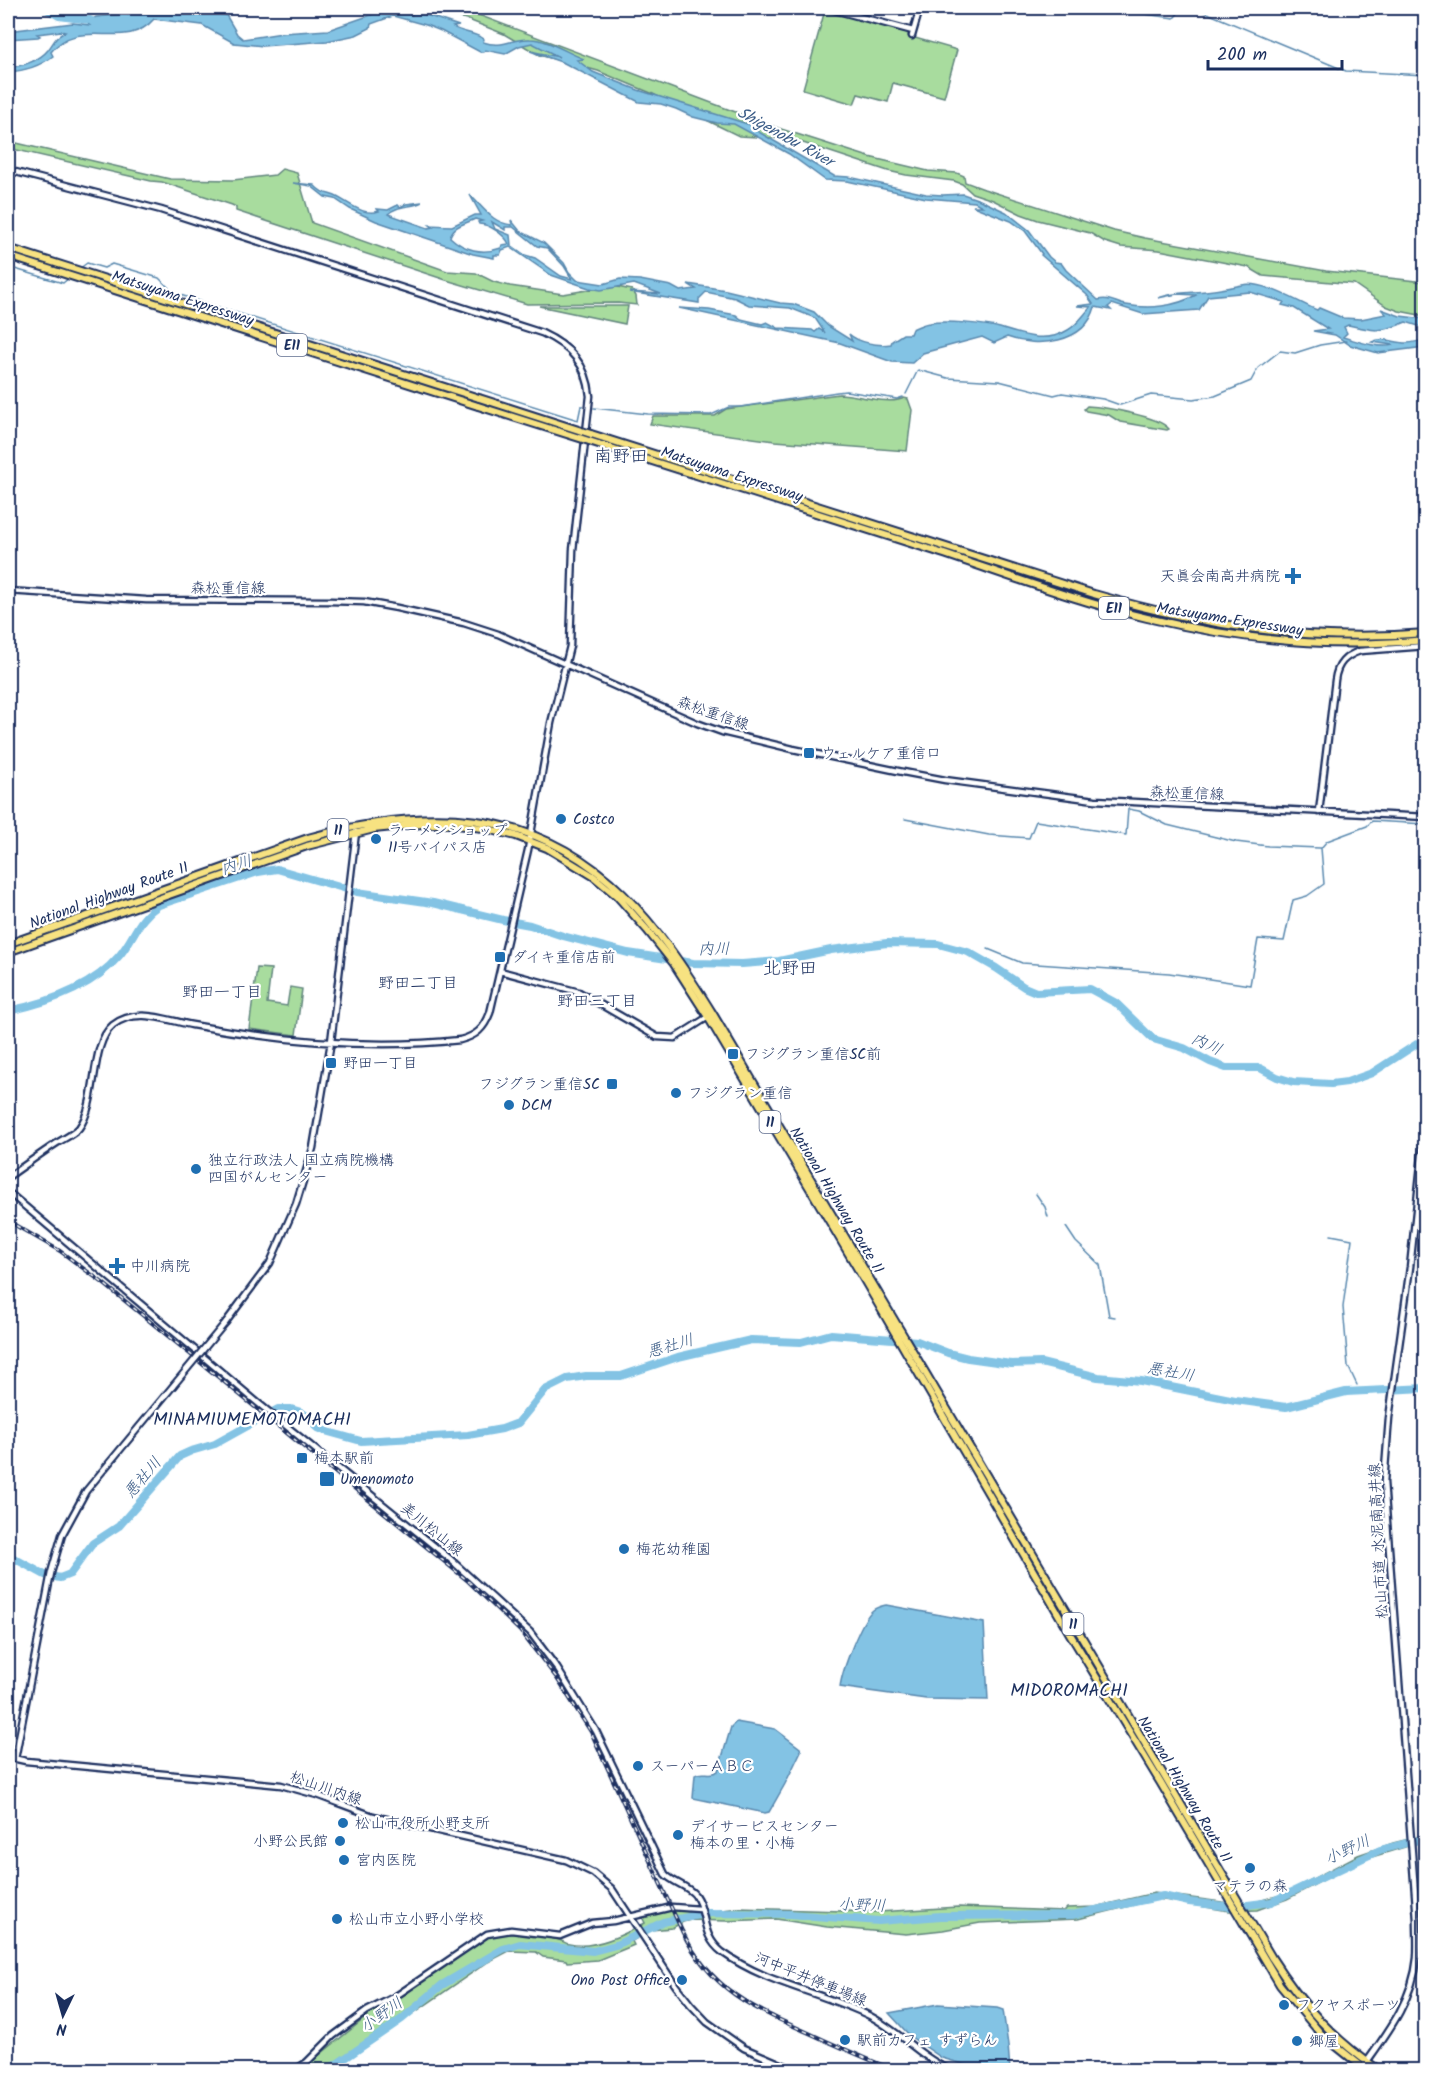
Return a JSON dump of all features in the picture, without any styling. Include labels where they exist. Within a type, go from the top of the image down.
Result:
[{"type":"highway","name":"Matsuyama Expressway","points":[[8,248],[69,270],[1094,594],[1148,609],[1202,621],[1309,635],[1350,637],[1425,633]]},
{"type":"highway","name":"Matsuyama Expressway","points":[[8,256],[69,270]]},
{"type":"highway","name":"Matsuyama Expressway","points":[[107,282],[477,406],[1145,618],[1256,638],[1309,643],[1350,645],[1425,640]]},
{"type":"highway","name":"National Highway Route 11","points":[[8,944],[308,838],[424,817],[490,822],[564,849],[587,864],[624,894],[687,977],[900,1335],[1070,1634],[1161,1782],[1230,1901],[1310,2011],[1342,2043],[1379,2070]]},
{"type":"highway","name":"National Highway Route 11","points":[[8,952],[357,829]]},
{"type":"highway","name":"National Highway Route 11","points":[[687,977],[708,1017],[900,1335]]},
{"type":"highway","name":"National Highway Route 11","points":[[906,1346],[1238,1902],[1280,1985],[1305,2016],[1363,2070]]},
{"type":"street","points":[[826,8],[912,33],[920,8]]},
{"type":"street","points":[[8,170],[193,220],[542,333],[558,340],[578,358],[587,376],[590,396],[573,550],[572,625],[567,664],[551,723],[530,838],[500,971],[487,1019],[482,1028],[474,1035],[460,1040],[371,1045],[224,1031],[140,1015],[122,1019],[110,1028],[103,1039],[86,1115],[78,1130],[8,1177]]},
{"type":"street","name":"森松重信線","points":[[8,591],[136,600],[364,602],[482,628],[722,732],[898,771],[945,780],[1095,800],[1425,818]]},
{"type":"street","points":[[1319,812],[1336,670],[1340,663],[1352,653],[1360,651],[1425,646]]},
{"type":"street","points":[[15,1759],[49,1582],[62,1535],[86,1491],[226,1322],[270,1263],[296,1204],[313,1148],[331,1042],[357,829]]},
{"type":"street","points":[[500,971],[579,992],[657,1037],[675,1038],[708,1017]]},
{"type":"street","name":"松山市道 水泥南高井線","points":[[1363,2070],[1401,2011],[1411,1987],[1417,1958],[1384,1462],[1410,1268],[1425,1118]]},
{"type":"street","name":"美川松山線","points":[[8,1192],[258,1403],[449,1557],[518,1619],[541,1645],[596,1731],[665,1874],[694,1894],[701,1910]]},
{"type":"street","name":"松山川内線","points":[[8,1757],[289,1787],[373,1816],[566,1860],[603,1880],[619,1898],[634,1924],[685,1998],[707,2022],[744,2048],[795,2070]]},
{"type":"street","points":[[295,2070],[307,2062],[333,2036],[367,2011],[396,1996],[487,1934],[511,1930],[560,1936],[592,1923],[672,1907],[701,1910]]},
{"type":"street","name":"河中平井停車場線","points":[[701,1910],[712,1941],[729,1956],[789,1985],[869,2016],[891,2030],[928,2060],[950,2070]]},
{"type":"street","points":[[1416,1920],[1425,1921]]},
{"type":"green space","points":[[425,8],[460,8],[778,128],[869,157],[928,171],[957,173],[964,176],[965,182],[1114,231],[1326,271],[1425,282],[1425,316],[1386,306],[1354,284],[1263,276],[1248,267],[1159,250],[1121,247],[1105,242],[1090,233],[1021,214],[993,200],[972,193],[962,184],[954,181],[888,171],[791,139],[739,136],[651,93],[598,71],[539,55],[504,34],[466,19]]},
{"type":"green space","points":[[825,10],[908,33],[908,36],[957,50],[944,97],[893,83],[888,102],[858,94],[854,104],[803,89]]},
{"type":"green space","points":[[8,141],[170,179],[233,180],[275,175],[282,169],[297,173],[312,223],[447,271],[476,273],[494,282],[510,286],[563,294],[612,286],[632,290],[636,296],[637,305],[618,303],[527,304],[236,211],[236,207],[232,205],[162,182],[8,148]]},
{"type":"green space","points":[[539,306],[628,306],[625,324]]},
{"type":"green space","points":[[839,394],[890,401],[908,399],[912,410],[907,451],[775,441],[650,424],[653,416],[715,416],[726,409]]},
{"type":"green space","points":[[1087,406],[1143,416],[1169,429],[1120,422],[1109,415],[1086,411],[1084,409]]},
{"type":"green space","points":[[257,968],[271,969],[267,1003],[287,1006],[290,987],[302,989],[296,1035],[249,1029]]},
{"type":"green space","points":[[1425,1835],[1425,1841],[1362,1860],[1287,1899],[1257,1910],[1229,1911],[1158,1899],[1078,1919],[980,1923],[906,1934],[827,1927],[776,1919],[691,1920],[672,1928],[651,1930],[632,1941],[634,1945],[598,1960],[567,1962],[543,1957],[536,1952],[509,1951],[488,1962],[331,2070],[301,2070],[370,2014],[406,1993],[487,1936],[522,1934],[556,1939],[569,1944],[588,1945],[618,1936],[645,1923],[642,1917],[670,1909],[697,1913],[739,1908],[878,1912],[958,1907],[1064,1911],[1067,1908],[1095,1907],[1154,1893],[1247,1903],[1284,1894],[1358,1855]]},
{"type":"water","points":[[172,9],[226,15],[237,34],[243,39],[282,33],[328,30],[388,9],[412,15],[414,11],[459,26],[453,27],[480,37],[484,39],[483,42],[490,44],[523,39],[544,41],[584,59],[577,60],[593,72],[638,90],[754,126],[759,129],[757,131],[834,176],[849,177],[926,194],[963,194],[1006,212],[1029,230],[1049,257],[1061,263],[1098,300],[1153,307],[1179,302],[1196,295],[1177,294],[1158,298],[1167,295],[1250,284],[1270,289],[1317,310],[1319,308],[1343,318],[1361,319],[1386,314],[1381,309],[1400,316],[1425,319],[1425,328],[1406,322],[1377,330],[1348,325],[1344,327],[1347,333],[1343,337],[1381,346],[1393,345],[1372,342],[1384,340],[1406,343],[1425,340],[1425,347],[1378,353],[1350,345],[1335,335],[1313,331],[1328,329],[1294,308],[1282,305],[1284,302],[1250,292],[1208,296],[1199,310],[1143,314],[1112,304],[1108,307],[1111,310],[1095,307],[1090,319],[1081,329],[1071,336],[1058,340],[1032,342],[1007,337],[994,343],[982,337],[923,353],[912,363],[892,362],[840,343],[679,308],[709,310],[736,315],[741,319],[762,324],[767,322],[778,328],[815,332],[819,329],[825,333],[815,318],[790,308],[749,305],[735,298],[706,292],[699,299],[699,303],[629,292],[661,294],[634,284],[601,290],[589,288],[551,275],[510,247],[502,250],[500,255],[494,255],[494,258],[473,254],[376,221],[335,199],[325,197],[311,186],[293,183],[314,185],[368,212],[422,202],[396,209],[388,214],[428,228],[433,227],[430,225],[452,226],[475,215],[481,215],[470,195],[494,218],[512,225],[511,220],[520,231],[544,243],[577,280],[603,284],[620,279],[640,280],[671,286],[680,291],[696,289],[688,284],[793,304],[814,312],[828,326],[852,341],[849,334],[869,343],[891,344],[903,334],[910,334],[912,329],[921,325],[945,322],[993,327],[1034,337],[1051,337],[1071,328],[1091,307],[1077,306],[1093,304],[1087,295],[1041,255],[1025,231],[1011,221],[973,206],[982,206],[975,202],[926,198],[847,181],[825,180],[789,154],[734,124],[717,123],[693,117],[661,104],[639,102],[564,63],[530,51],[559,57],[532,43],[519,46],[505,54],[485,50],[480,52],[441,31],[393,16],[371,24],[370,28],[356,35],[327,41],[263,46],[234,43],[202,25],[154,19],[142,29],[130,33],[75,36],[63,41],[51,52],[53,56],[37,66],[8,72],[8,67],[24,65],[40,57],[65,32],[8,39],[8,31],[73,23],[90,25],[88,22],[96,17]],"holes":[[[475,219],[482,221],[478,222],[479,224],[496,231],[509,244],[494,250],[480,251],[467,248],[450,237],[457,227]],[[492,222],[505,230],[505,227],[513,227],[537,246],[547,248],[564,266],[572,279],[561,276],[535,258],[525,255],[511,245],[510,235],[495,229]]]},
{"type":"water","points":[[886,1605],[984,1623],[988,1700],[926,1699],[840,1687],[848,1658],[868,1615],[878,1607]]},
{"type":"water","points":[[736,1722],[775,1729],[800,1748],[801,1751],[769,1812],[693,1798],[695,1775],[718,1771],[731,1727]]},
{"type":"water","points":[[938,2004],[1003,2010],[1010,2070],[984,2070],[942,2058],[911,2037],[889,2013]]},
{"type":"waterway","points":[[45,8],[59,16],[90,20],[100,26]]},
{"type":"waterway","points":[[375,8],[389,13]]},
{"type":"waterway","points":[[1100,8],[1174,18],[1183,8]]},
{"type":"waterway","points":[[1195,8],[1346,71],[1426,75]]},
{"type":"waterway","points":[[79,269],[87,263],[104,268],[112,264],[159,278],[174,293],[578,420],[581,406],[583,406]]},
{"type":"waterway","points":[[8,267],[63,283],[69,278]]},
{"type":"waterway","points":[[906,394],[918,370],[948,378],[999,381],[1054,395],[1062,393],[1103,399],[1120,405],[1151,395],[1193,399],[1215,396],[1251,381],[1258,368],[1280,351],[1295,353],[1320,345],[1346,341]]},
{"type":"waterway","points":[[594,408],[648,414],[711,415],[729,407],[846,391],[897,399],[903,397]]},
{"type":"waterway","points":[[905,819],[989,835],[1029,838],[1036,821],[1126,835],[1128,809],[1139,811],[1167,825],[1236,842],[1320,848]]},
{"type":"waterway","points":[[988,949],[1022,963],[1169,973],[1250,985],[1258,939],[1284,941],[1293,900],[1307,896],[1324,884],[1321,848],[1327,841],[1367,826],[1372,821],[1426,824]]},
{"type":"waterway","name":"内川","points":[[8,1011],[53,999],[96,977],[119,956],[141,922],[159,905],[258,872],[277,869],[357,892],[433,903],[530,925],[628,953],[693,963],[742,964],[779,961],[831,950],[887,943],[938,944],[968,952],[1036,992],[1090,989],[1116,1003],[1153,1039],[1184,1048],[1226,1068],[1260,1068],[1293,1082],[1331,1084],[1347,1082],[1372,1073],[1426,1038]]},
{"type":"waterway","points":[[1036,1194],[1045,1207],[1048,1217]]},
{"type":"waterway","points":[[1066,1227],[1076,1242],[1100,1265],[1109,1316],[1115,1317]]},
{"type":"waterway","points":[[1331,1235],[1352,1239],[1343,1307],[1348,1366],[1357,1385]]},
{"type":"waterway","name":"悪社川","points":[[8,1555],[45,1575],[60,1578],[70,1574],[93,1543],[119,1526],[180,1456],[215,1444],[278,1409],[301,1412],[312,1419],[316,1427],[361,1441],[468,1435],[502,1429],[518,1423],[545,1390],[567,1379],[586,1376],[621,1376],[678,1357],[751,1340],[801,1342],[831,1334],[917,1341],[968,1358],[1011,1364],[1041,1363],[1098,1377],[1141,1381],[1235,1400],[1286,1407],[1346,1392],[1426,1388]]},
{"type":"waterway","name":"小野川","points":[[328,2070],[402,2019],[442,1985],[503,1949],[520,1944],[593,1951],[616,1945],[663,1922],[709,1913],[789,1914],[879,1921],[941,1916],[1072,1915],[1163,1896],[1189,1902],[1232,1907],[1271,1902],[1380,1850],[1426,1838]]},
{"type":"railway","points":[[8,1221],[60,1251],[103,1283],[468,1581],[520,1631],[556,1677],[591,1732],[682,1931],[706,1968],[735,1995],[769,2015],[894,2070]]},
{"type":"place","name":"天眞会南高井病院","points":[[1293,576]]},
{"type":"place","name":"ウェルケア重信口","points":[[809,753]]},
{"type":"place","name":"Costco","points":[[561,819]]},
{"type":"place","name":"ラーメンショップ 11号バイパス店","points":[[376,839]]},
{"type":"place","name":"ダイキ重信店前","points":[[500,957]]},
{"type":"place","name":"フジグラン重信SC前","points":[[733,1054]]},
{"type":"place","name":"野田一丁目","points":[[331,1063]]},
{"type":"place","name":"フジグラン重信SC","points":[[612,1084]]},
{"type":"place","name":"フジグラン重信","points":[[676,1093]]},
{"type":"place","name":"DCM","points":[[509,1105]]},
{"type":"place","name":"独立行政法人 国立病院機構 四国がんセンター","points":[[196,1169]]},
{"type":"place","name":"中川病院","points":[[117,1266]]},
{"type":"place","name":"梅本駅前","points":[[302,1458]]},
{"type":"place","name":"Umenomoto","points":[[327,1479]]},
{"type":"place","name":"梅花幼稚園","points":[[624,1549]]},
{"type":"place","name":"スーパーＡＢＣ","points":[[638,1766]]},
{"type":"place","name":"松山市役所小野支所","points":[[343,1823]]},
{"type":"place","name":"デイサービスセンター 梅本の里・小梅","points":[[678,1835]]},
{"type":"place","name":"小野公民館","points":[[340,1841]]},
{"type":"place","name":"宮内医院","points":[[344,1860]]},
{"type":"place","name":"マテラの森","points":[[1250,1868]]},
{"type":"place","name":"松山市立小野小学校","points":[[337,1919]]},
{"type":"place","name":"Ono Post Office","points":[[682,1980]]},
{"type":"place","name":"フクヤスポーツ","points":[[1284,2005]]},
{"type":"place","name":"駅前カフェ すずらん","points":[[845,2040]]},
{"type":"place","name":"郷屋","points":[[1297,2041]]},
{"type":"district","name":"南野田","points":[[621,456]]},
{"type":"district","name":"北野田","points":[[790,968]]},
{"type":"district","name":"野田二丁目","points":[[418,982]]},
{"type":"district","name":"野田一丁目","points":[[222,991]]},
{"type":"district","name":"野田三丁目","points":[[597,1000]]},
{"type":"district","name":"MINAMIUMEMOTOMACHI","points":[[252,1419]]},
{"type":"district","name":"MIDOROMACHI","points":[[1069,1690]]},
{"type":"water label","name":"Shigenobu River","points":[[786,136]]}]
